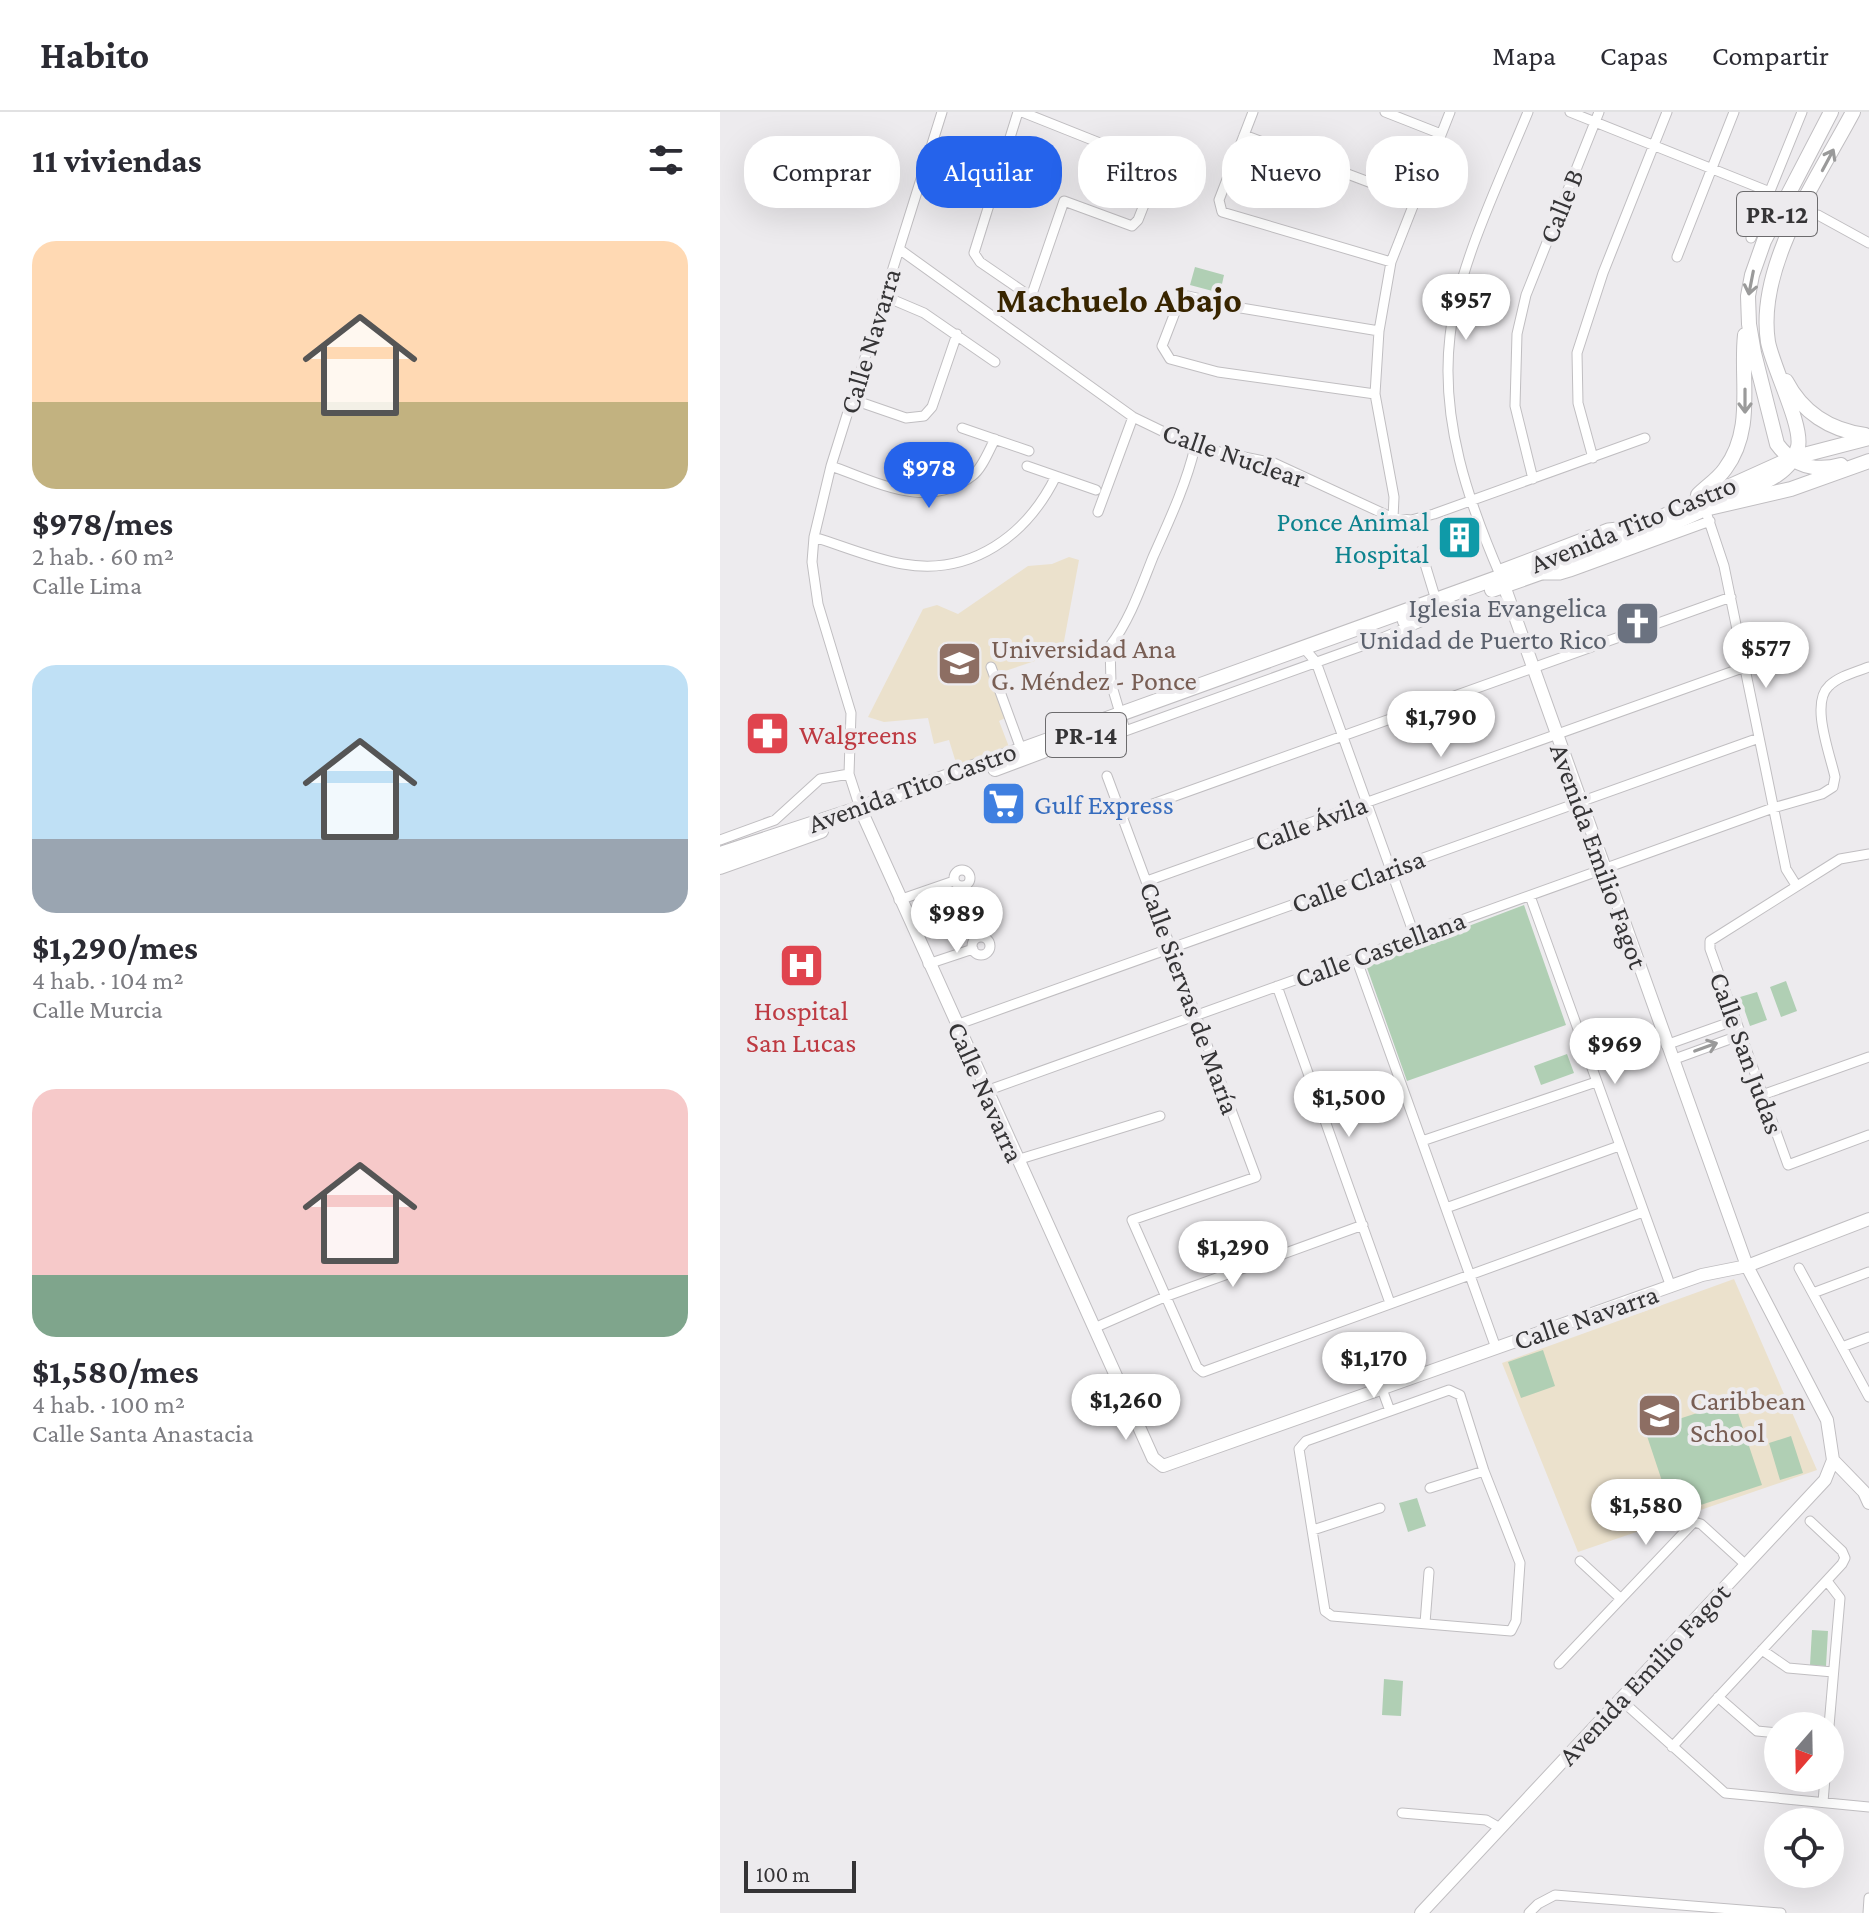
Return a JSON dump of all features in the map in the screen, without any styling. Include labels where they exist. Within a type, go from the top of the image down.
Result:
[{"type":"main road","name":"PR-12","points":[[1831,112],[1760,250],[1748,296],[1749,324],[1775,440],[1792,458],[1798,445],[1798,433],[1773,361],[1766,306],[1775,264],[1853,112]]},
{"type":"main road","points":[[1688,505],[1726,468],[1740,440],[1745,414],[1744,337],[1749,324]]},
{"type":"main road","points":[[1773,361],[1809,412],[1838,428],[1869,437]]},
{"type":"main road","name":"Avenida Tito Castro","points":[[720,854],[861,812],[1120,725],[1646,524],[1792,458],[1869,437]]},
{"type":"main road","points":[[1708,515],[1783,472],[1792,458],[1805,467],[1818,468],[1869,460]]},
{"type":"main road","name":"Avenida Tito Castro","points":[[1501,578],[1537,574],[1869,460]]},
{"type":"main road","name":"Avenida Tito Castro","points":[[720,867],[1021,749],[1120,725]]},
{"type":"street","name":"Calle Navarra","points":[[942,112],[831,466],[814,537],[812,562],[818,604],[851,713],[849,774],[861,812],[1153,1458],[1163,1466],[1702,1275],[1747,1266],[1869,1219]]},
{"type":"street","points":[[1020,112],[1150,163],[1157,172],[1138,220],[1132,226],[1064,201],[1031,297],[980,262],[974,253],[1020,112]]},
{"type":"street","points":[[1253,112],[1219,200],[1222,212],[1391,262]]},
{"type":"street","points":[[1385,112],[1441,134],[1450,112]]},
{"type":"street","name":"Avenida Emilio Fagot","points":[[1421,1913],[1825,1480],[1833,1460],[1827,1420],[1747,1266],[1471,500],[1455,448],[1450,413],[1450,335],[1466,268],[1528,112]]},
{"type":"street","points":[[1570,112],[1597,117],[1653,145],[1770,192]]},
{"type":"street","points":[[1593,458],[1578,403],[1577,353],[1603,273],[1667,112]]},
{"type":"street","points":[[1677,257],[1734,112]]},
{"type":"street","points":[[1751,238],[1802,112]]},
{"type":"street","name":"Calle B","points":[[1533,479],[1515,406],[1517,334],[1526,295],[1597,117]]},
{"type":"street","points":[[1244,135],[1366,181]]},
{"type":"street","points":[[1411,208],[1391,262],[1379,331],[1375,394],[1394,497],[1393,518],[1411,520],[1645,438]]},
{"type":"street","points":[[1818,215],[1869,243]]},
{"type":"street","name":"Calle Nuclear","points":[[899,249],[1133,417],[1195,447],[1274,463],[1393,518]]},
{"type":"street","points":[[884,296],[924,313],[995,362]]},
{"type":"street","points":[[1375,394],[1218,372],[1170,359],[1162,346],[1179,302],[1188,296],[1379,331]]},
{"type":"street","points":[[851,399],[906,418],[924,416],[932,407],[957,334]]},
{"type":"street","points":[[1098,512],[1133,417]]},
{"type":"street","points":[[962,428],[1029,451]]},
{"type":"street","points":[[831,466],[909,493],[941,493],[974,475],[995,439]]},
{"type":"street","points":[[1120,725],[1111,683],[1110,646],[1121,632],[1134,603],[1189,471],[1195,447]]},
{"type":"street","points":[[1027,466],[1096,490]]},
{"type":"street","points":[[814,537],[903,564],[931,566],[962,561],[999,545],[1025,525],[1044,502],[1056,476]]},
{"type":"street","points":[[1708,515],[1731,597],[1786,869],[1796,885]]},
{"type":"street","points":[[1415,937],[1343,736],[1309,654],[1404,629],[1423,621],[1437,604],[1421,551]]},
{"type":"street","points":[[1122,815],[1731,597]]},
{"type":"street","points":[[991,667],[1021,749]]},
{"type":"street","name":"Calle Ávila","points":[[1147,881],[1745,667]]},
{"type":"street","name":"Calle Castellana","points":[[986,1091],[1773,808],[1822,794],[1833,787],[1835,777],[1819,706],[1822,694],[1839,678],[1869,667]]},
{"type":"street","name":"Calle Clarisa","points":[[956,1025],[1759,738]]},
{"type":"street","points":[[720,840],[775,820],[820,779],[849,774]]},
{"type":"street","name":"Calle Siervas de María","points":[[1107,776],[1256,1177],[1132,1220],[1197,1367],[1203,1372],[1643,1212]]},
{"type":"street","name":"Calle San Judas","points":[[1869,854],[1840,859],[1710,941],[1710,949],[1788,1165],[1869,1135]]},
{"type":"street","points":[[899,900],[954,881]]},
{"type":"street","points":[[1530,896],[1671,1287]]},
{"type":"street","points":[[928,964],[973,949]]},
{"type":"street","points":[[1356,958],[1496,1348]]},
{"type":"street","points":[[1277,986],[1390,1303]]},
{"type":"street","points":[[1666,1045],[1736,1020]]},
{"type":"street","points":[[1672,1060],[1741,1035]]},
{"type":"street","points":[[1762,1095],[1869,1057]]},
{"type":"street","points":[[1422,1141],[1596,1082]]},
{"type":"street","points":[[1017,1160],[1160,1116]]},
{"type":"street","points":[[1446,1208],[1619,1146]]},
{"type":"street","points":[[1094,1328],[1167,1296],[1363,1225]]},
{"type":"street","points":[[1799,1268],[1869,1397]]},
{"type":"street","points":[[1813,1293],[1869,1272]]},
{"type":"street","points":[[1842,1347],[1869,1337]]},
{"type":"street","points":[[1382,1389],[1390,1411]]},
{"type":"street","points":[[1449,1390],[1460,1395],[1484,1471],[1520,1563],[1516,1621],[1511,1631],[1332,1616],[1325,1611],[1299,1449],[1306,1441],[1390,1411],[1449,1390]]},
{"type":"street","points":[[1833,1460],[1864,1492],[1869,1503]]},
{"type":"street","points":[[1430,1488],[1484,1471]]},
{"type":"street","points":[[1313,1530],[1380,1508]]},
{"type":"street","points":[[1672,1747],[1845,1558],[1842,1551],[1810,1521]]},
{"type":"street","points":[[1559,1664],[1694,1522],[1701,1524],[1746,1565]]},
{"type":"street","points":[[1580,1561],[1620,1598]]},
{"type":"street","points":[[1425,1623],[1429,1572]]},
{"type":"street","points":[[1827,1581],[1840,1598],[1830,1712]]},
{"type":"street","points":[[1762,1650],[1788,1668],[1833,1672]]},
{"type":"street","points":[[1718,1697],[1757,1731],[1764,1732]]},
{"type":"street","points":[[1621,1700],[1725,1793],[1869,1807]]},
{"type":"street","points":[[1823,1802],[1824,1792]]},
{"type":"street","points":[[1402,1813],[1486,1820],[1500,1828]]},
{"type":"street","points":[[1529,1913],[1555,1895],[1781,1913]]},
{"type":"street","points":[[1868,1913],[1869,1898]]},
{"type":"shaded area","name":"Universidad Ana G. Méndez - Ponce","points":[[1069,557],[1079,560],[1062,652],[990,676],[1005,718],[999,721],[1009,747],[957,766],[949,740],[934,744],[928,718],[884,722],[868,717],[923,609],[937,605],[958,614],[1028,566],[1052,564]]},
{"type":"shaded area","name":"Caribbean School","points":[[1734,1279],[1817,1470],[1578,1552],[1502,1363]]},
{"type":"green space","points":[[1195,267],[1224,275],[1220,293],[1190,285]]},
{"type":"green space","points":[[1524,905],[1566,1025],[1407,1081],[1366,965]]},
{"type":"green space","points":[[1786,981],[1797,1011],[1781,1017],[1770,987]]},
{"type":"green space","points":[[1757,992],[1767,1020],[1750,1026],[1740,997]]},
{"type":"green space","points":[[1567,1054],[1574,1073],[1541,1085],[1534,1066]]},
{"type":"green space","points":[[1543,1350],[1555,1386],[1521,1398],[1508,1362]]},
{"type":"green space","points":[[1734,1401],[1762,1485],[1673,1514],[1645,1430]]},
{"type":"green space","points":[[1791,1436],[1803,1473],[1780,1480],[1769,1443]]},
{"type":"green space","points":[[1417,1498],[1426,1526],[1408,1532],[1399,1503]]},
{"type":"green space","points":[[1812,1630],[1828,1631],[1826,1666],[1810,1665]]},
{"type":"green space","points":[[1384,1679],[1403,1681],[1401,1716],[1382,1715]]},
{"type":"place","name":"Ponce Animal Hospital","points":[[1460,537]]},
{"type":"place","name":"Iglesia Evangelica Unidad de Puerto Rico","points":[[1638,623]]},
{"type":"place","name":"Universidad Ana G. Méndez - Ponce","points":[[960,664]]},
{"type":"place","name":"Walgreens","points":[[768,734]]},
{"type":"place","name":"Gulf Express","points":[[1003,804]]},
{"type":"place","name":"Hospital San Lucas","points":[[801,966]]},
{"type":"place","name":"Caribbean School","points":[[1659,1416]]},
{"type":"district","name":"Machuelo Abajo","points":[[1119,300]]}]
